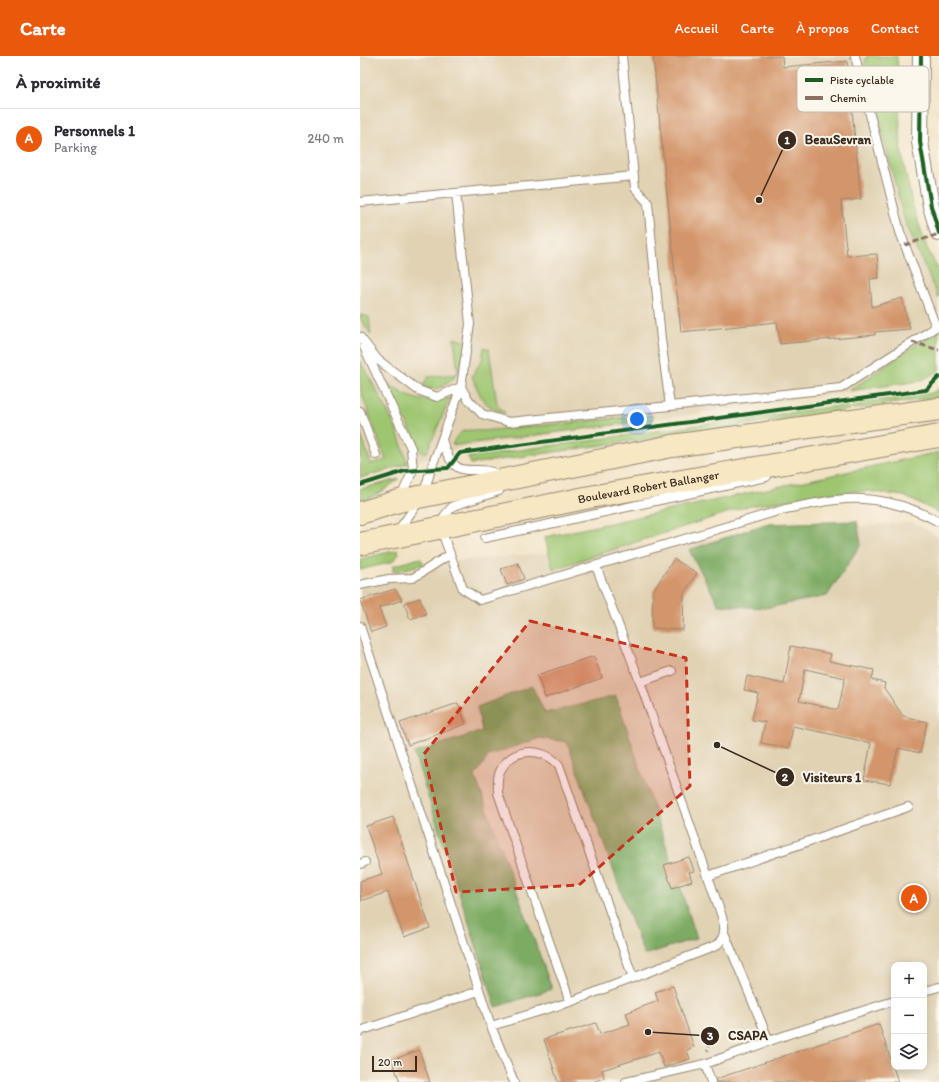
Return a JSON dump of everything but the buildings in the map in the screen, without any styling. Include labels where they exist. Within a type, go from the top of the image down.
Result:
[{"type":"main road","points":[[360,513],[399,501],[672,446],[939,409]]},
{"type":"main road","name":"Boulevard Robert Ballanger","points":[[360,544],[590,497],[801,465],[939,436]]},
{"type":"street","points":[[920,112],[920,142],[931,206],[939,233]]},
{"type":"lane","points":[[622,56],[635,188],[648,203],[670,406]]},
{"type":"lane","points":[[855,56],[858,66]]},
{"type":"lane","points":[[461,388],[468,399],[482,414],[509,422],[841,388],[936,326],[900,232],[869,112]]},
{"type":"lane","points":[[360,202],[634,176]]},
{"type":"lane","points":[[394,536],[423,496],[461,388],[470,324],[456,193]]},
{"type":"lane","points":[[360,338],[378,360],[418,390],[437,397],[461,388]]},
{"type":"lane","points":[[360,338],[411,448],[413,470],[399,501]]},
{"type":"lane","points":[[360,411],[376,455]]},
{"type":"lane","points":[[442,440],[447,456],[455,465],[466,471],[492,471],[506,480]]},
{"type":"lane","points":[[576,466],[453,506],[445,515],[440,527],[449,555],[463,589],[480,600],[785,510],[836,500],[860,499],[891,503],[922,513],[939,522]]},
{"type":"lane","points":[[485,538],[772,476]]},
{"type":"lane","points":[[360,585],[389,579],[413,578],[449,555]]},
{"type":"lane","points":[[491,1026],[570,1002],[716,946],[722,941],[724,935],[725,927],[708,876],[640,682],[596,566]]},
{"type":"lane","points":[[360,626],[479,991],[491,1026],[514,1082]]},
{"type":"lane","points":[[640,682],[672,671]]},
{"type":"lane","points":[[570,1002],[498,793],[499,774],[504,765],[511,759],[522,754],[534,751],[541,753],[552,757],[559,765],[633,978]]},
{"type":"lane","points":[[708,876],[908,807]]},
{"type":"lane","points":[[724,935],[769,1041]]},
{"type":"lane","points":[[927,990],[939,987]]},
{"type":"lane","points":[[360,1031],[479,991]]},
{"type":"lane","points":[[626,1082],[705,1064],[769,1041],[891,1002]]},
{"type":"lane","points":[[705,1064],[711,1082]]},
{"type":"path","points":[[705,1064],[713,1032]]},
{"type":"highlighted area","points":[[530,621],[686,658],[690,786],[579,885],[456,892],[424,754]]},
{"type":"shaded area","points":[[360,56],[897,56],[897,66],[797,66],[797,112],[899,112],[901,150],[912,203],[927,248],[939,271],[939,371],[920,381],[460,448],[360,478]]},
{"type":"shaded area","points":[[913,522],[939,537],[939,1082],[360,1082],[360,580],[452,561]]},
{"type":"green space","points":[[867,56],[897,56],[897,66],[866,66]]},
{"type":"green space","points":[[877,112],[899,112],[901,150],[912,203],[927,248],[939,271],[939,299],[904,219]]},
{"type":"green space","points":[[360,315],[369,317],[371,335],[360,318]]},
{"type":"green space","points":[[939,329],[939,371],[920,381],[849,391]]},
{"type":"green space","points":[[454,338],[468,342],[458,371]]},
{"type":"green space","points":[[484,347],[489,349],[497,404],[505,413],[492,408],[483,400],[472,376],[482,360]]},
{"type":"green space","points":[[360,361],[393,423],[407,464],[360,478],[360,432],[371,464],[386,460],[360,389]]},
{"type":"green space","points":[[456,374],[447,384],[439,388],[430,389],[423,386],[428,377]]},
{"type":"green space","points":[[387,383],[410,397],[417,399],[432,400],[450,398],[427,452],[421,452]]},
{"type":"green space","points":[[939,388],[939,397],[471,464],[468,457],[932,393]]},
{"type":"green space","points":[[653,415],[653,420],[457,445],[452,444],[458,435],[467,430],[481,431]]},
{"type":"green space","points":[[939,452],[939,513],[904,496],[866,491],[823,494],[745,507],[553,569],[545,537]]},
{"type":"green space","points":[[399,479],[371,498],[360,500],[360,489]]},
{"type":"green space","points":[[857,521],[861,544],[827,596],[765,608],[719,605],[689,550],[765,524]]},
{"type":"green space","points":[[398,550],[399,554],[392,562],[360,570],[360,559]]},
{"type":"green space","points":[[420,558],[424,564],[393,572],[393,566]]},
{"type":"green space","points":[[532,686],[545,713],[616,696],[697,938],[644,955],[567,742],[540,738],[489,755],[475,776],[552,989],[496,1007],[414,753],[482,731],[477,707]]},
{"type":"marked path","points":[[905,245],[939,234]]},
{"type":"marked path","points":[[912,342],[939,350]]},
{"type":"cycle path","points":[[921,56],[921,66]]},
{"type":"cycle path","points":[[920,112],[920,142],[931,206],[939,233]]},
{"type":"cycle path","points":[[360,485],[405,471],[448,468],[460,453],[926,390],[939,377]]},
{"type":"place","name":"BeauSevran","points":[[759,200]]},
{"type":"place","name":"Visiteurs 1","points":[[717,745]]},
{"type":"place","name":"Personnels 1","points":[[914,898]]},
{"type":"place","name":"CSAPA","points":[[648,1032]]}]
